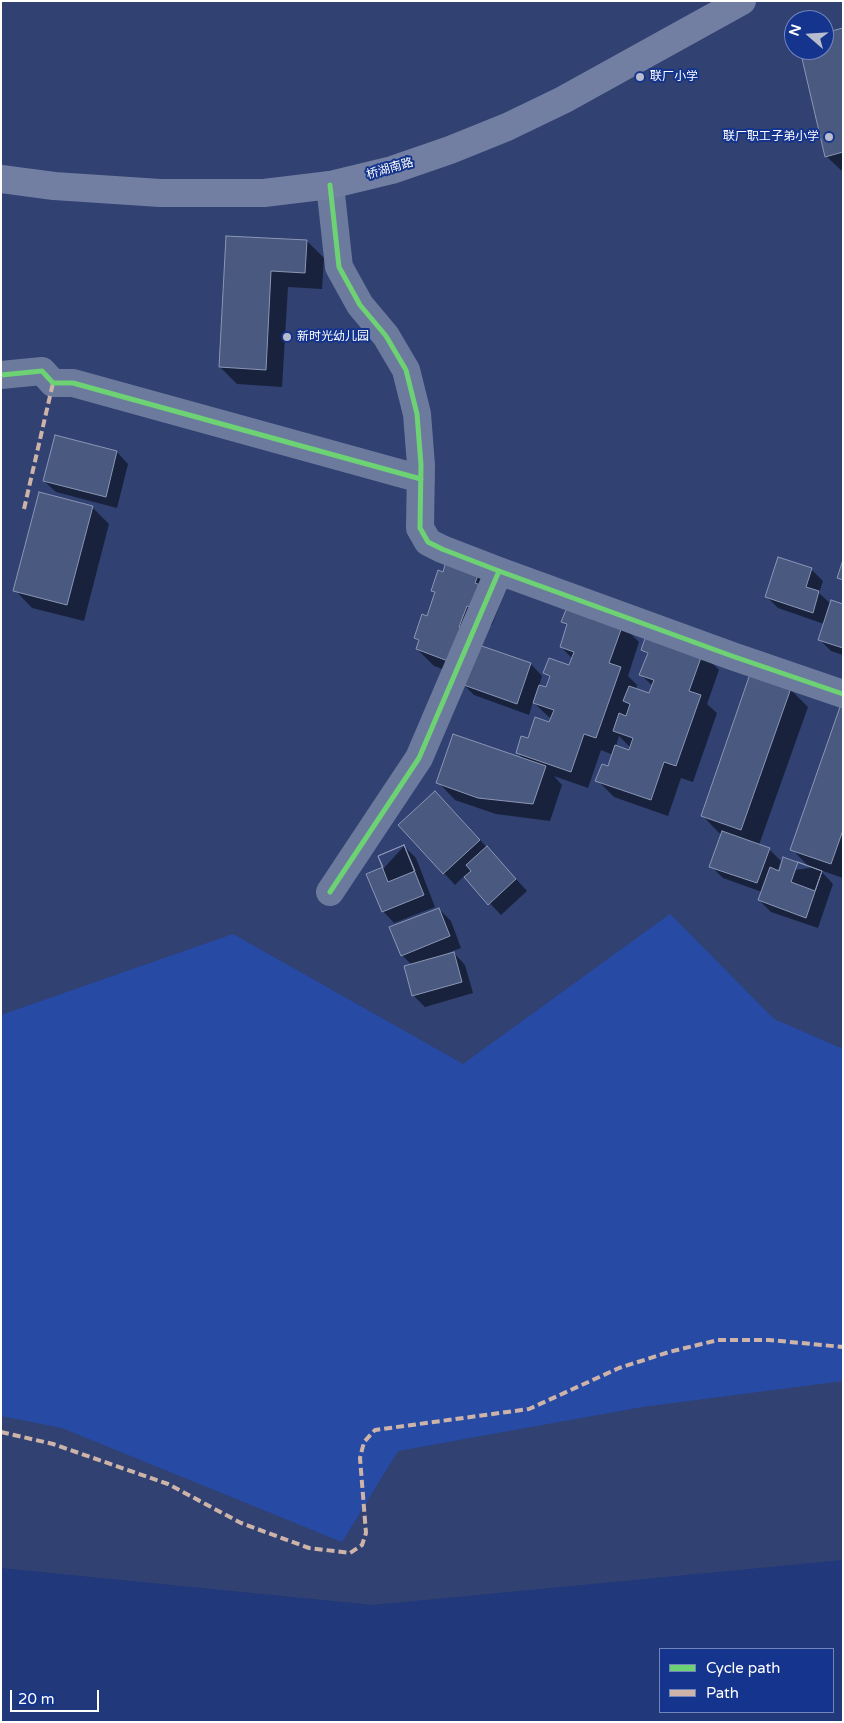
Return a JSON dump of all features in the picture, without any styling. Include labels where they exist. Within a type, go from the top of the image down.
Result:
[{"type":"main road","name":"桥湖南路","points":[[1,179],[54,186],[160,193],[264,193],[330,185],[392,170],[450,150],[507,127],[563,100],[742,1]]},
{"type":"street","points":[[330,185],[339,267],[360,305],[386,336],[406,370],[417,414],[422,465],[420,528],[428,542],[499,571],[732,656],[843,694]]},
{"type":"street","points":[[1,374],[42,371],[53,383],[73,382],[421,479]]},
{"type":"street","points":[[330,892],[419,758],[499,571]]},
{"type":"shaded area","points":[[670,914],[774,1019],[843,1049],[843,1381],[642,1407],[398,1451],[342,1542],[62,1428],[1,1416],[1,1015],[233,934],[463,1064]]},
{"type":"shaded area","points":[[843,1560],[843,1722],[1,1722],[1,1568],[373,1605]]},
{"type":"building","points":[[843,28],[843,152],[825,157],[802,60],[834,60],[834,30]]},
{"type":"building","points":[[226,236],[307,240],[305,273],[271,271],[266,370],[219,367]]},
{"type":"building","points":[[55,435],[117,451],[106,497],[43,481]]},
{"type":"building","points":[[39,492],[93,506],[67,605],[13,591]]},
{"type":"building","points":[[778,557],[812,568],[806,587],[819,591],[813,613],[765,597]]},
{"type":"building","points":[[447,558],[480,570],[475,583],[483,586],[475,609],[467,606],[459,627],[468,630],[448,661],[416,649],[419,640],[414,638],[422,614],[427,616],[435,592],[431,591],[438,570],[443,572]]},
{"type":"building","points":[[843,560],[843,580],[837,578]]},
{"type":"building","points":[[831,600],[843,604],[843,648],[818,640]]},
{"type":"building","points":[[568,605],[623,624],[609,663],[621,667],[596,738],[584,734],[571,772],[516,753],[521,736],[528,738],[535,717],[549,722],[554,710],[533,703],[539,685],[546,687],[550,676],[543,673],[549,658],[569,665],[574,652],[560,647],[567,624],[561,622]]},
{"type":"building","points":[[647,633],[703,652],[689,691],[701,695],[676,766],[664,762],[651,800],[595,781],[602,764],[608,766],[615,745],[629,750],[633,738],[613,731],[619,713],[626,716],[630,704],[623,701],[629,686],[649,693],[654,680],[639,675],[648,653],[641,650]]},
{"type":"building","points":[[476,644],[531,663],[517,704],[461,684]]},
{"type":"building","points":[[750,674],[791,688],[741,830],[701,816]]},
{"type":"building","points":[[840,707],[843,708],[843,830],[831,864],[790,850]]},
{"type":"building","points":[[453,734],[546,766],[533,804],[478,798],[436,783]]},
{"type":"building","points":[[435,791],[480,840],[443,874],[398,825]]},
{"type":"building","points":[[722,831],[770,848],[757,883],[709,867]]},
{"type":"building","points":[[404,845],[415,871],[388,882],[378,856]]},
{"type":"building","points":[[404,845],[424,895],[382,912],[366,874],[383,867],[378,856]]},
{"type":"building","points":[[487,846],[516,879],[488,905],[464,877],[471,871],[466,865]]},
{"type":"building","points":[[783,857],[822,871],[806,918],[758,900],[770,867],[779,871]]},
{"type":"building","points":[[798,862],[822,871],[815,891],[791,882]]},
{"type":"building","points":[[439,908],[450,936],[401,956],[389,927]]},
{"type":"building","points":[[454,952],[462,982],[412,996],[404,966]]},
{"type":"marked path","points":[[24,509],[53,383]]},
{"type":"marked path","points":[[1,1432],[53,1444],[168,1484],[241,1523],[309,1548],[350,1553],[362,1545],[366,1533],[360,1458],[364,1442],[375,1430],[529,1409],[619,1368],[669,1352],[718,1340],[769,1340],[843,1347]]},
{"type":"cycle path","points":[[330,185],[339,267],[360,305],[386,336],[406,370],[417,414],[421,465],[420,528],[428,542],[499,571],[732,656],[843,694]]},
{"type":"cycle path","points":[[1,375],[42,371],[53,383],[73,383],[421,479]]},
{"type":"cycle path","points":[[330,892],[419,758],[499,571]]},
{"type":"place","name":"联厂小学","points":[[640,77]]},
{"type":"place","name":"联厂职工子弟小学","points":[[829,137]]},
{"type":"place","name":"新时光幼儿园","points":[[287,337]]}]
